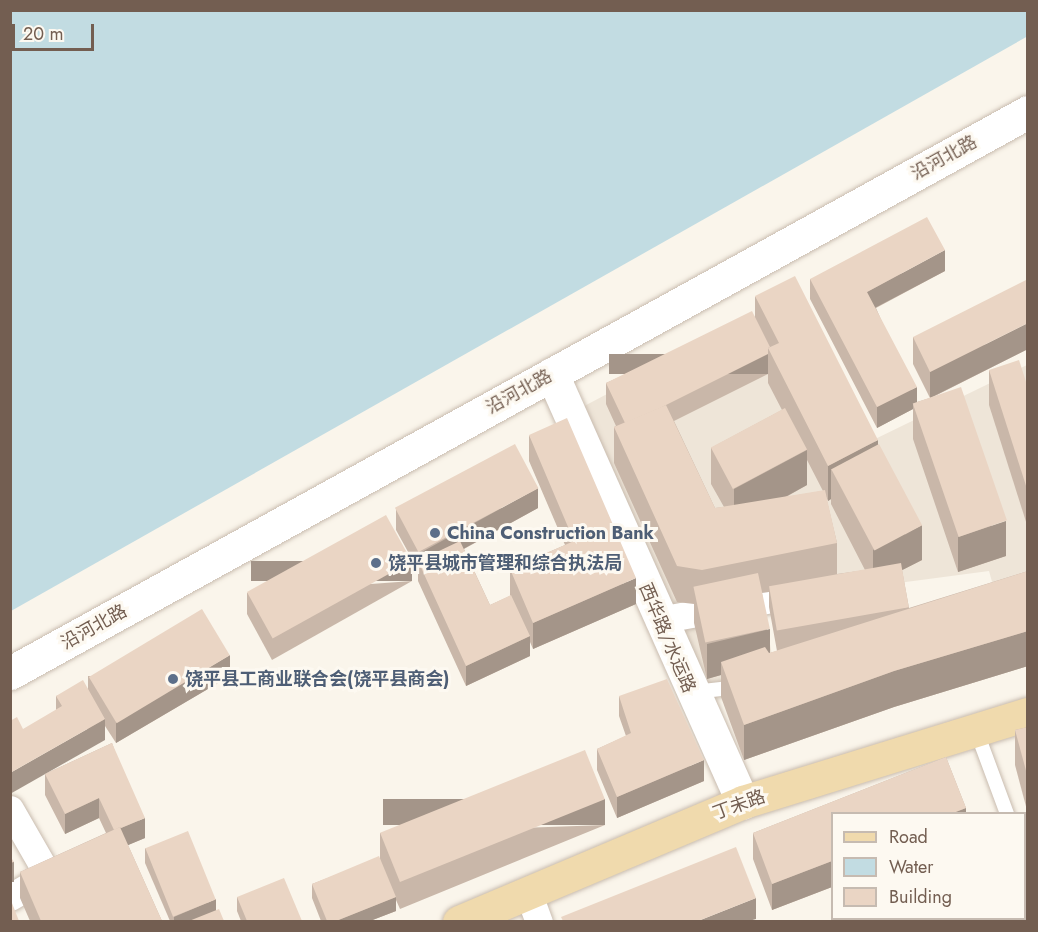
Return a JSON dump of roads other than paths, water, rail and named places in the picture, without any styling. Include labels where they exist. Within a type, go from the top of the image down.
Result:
[{"type":"main road","name":"丁未路","points":[[459,921],[533,907],[743,802],[1028,714]]},
{"type":"street","name":"沿河北路","points":[[10,673],[1028,112]]},
{"type":"street","name":"西华路/水运路","points":[[552,374],[690,693],[743,802]]},
{"type":"street","points":[[659,620],[832,589]]},
{"type":"street","points":[[10,809],[48,875],[10,897]]},
{"type":"street","points":[[10,905],[18,921]]},
{"type":"lane","points":[[690,693],[755,685]]},
{"type":"lane","points":[[976,730],[1007,812]]},
{"type":"water","points":[[11,10],[1027,10],[1028,36],[11,611]]},
{"type":"place","name":"China Construction Bank","points":[[435,533]]},
{"type":"place","name":"饶平县城市管理和综合执法局","points":[[376,563]]},
{"type":"place","name":"饶平县工商业联合会(饶平县商会)","points":[[173,679]]}]
